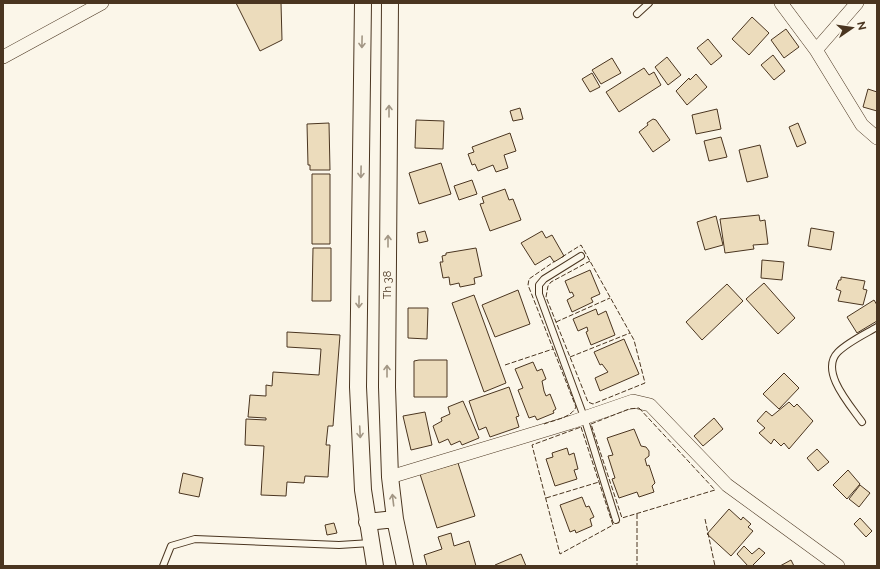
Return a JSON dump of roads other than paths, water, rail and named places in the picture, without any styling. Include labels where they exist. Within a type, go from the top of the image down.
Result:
[{"type":"street","points":[[3,57],[102,3]]},
{"type":"street","points":[[362,3],[358,387],[363,490],[375,566]]},
{"type":"street","name":"Th 38","points":[[390,3],[387,387],[390,477],[395,519],[405,566]]},
{"type":"street","points":[[781,3],[816,50],[862,125],[877,138]]},
{"type":"street","points":[[816,50],[857,3]]},
{"type":"street","points":[[390,477],[633,401],[650,405],[727,485],[838,566]]},
{"type":"street","points":[[367,522],[395,519]]},
{"type":"lane","points":[[637,14],[647,4]]},
{"type":"lane","points":[[581,256],[544,278],[539,285],[539,294],[584,417],[616,520]]},
{"type":"lane","points":[[862,422],[835,382],[831,365],[833,357],[839,351],[877,327]]},
{"type":"lane","points":[[163,566],[171,546],[195,539],[338,545],[371,543]]}]
